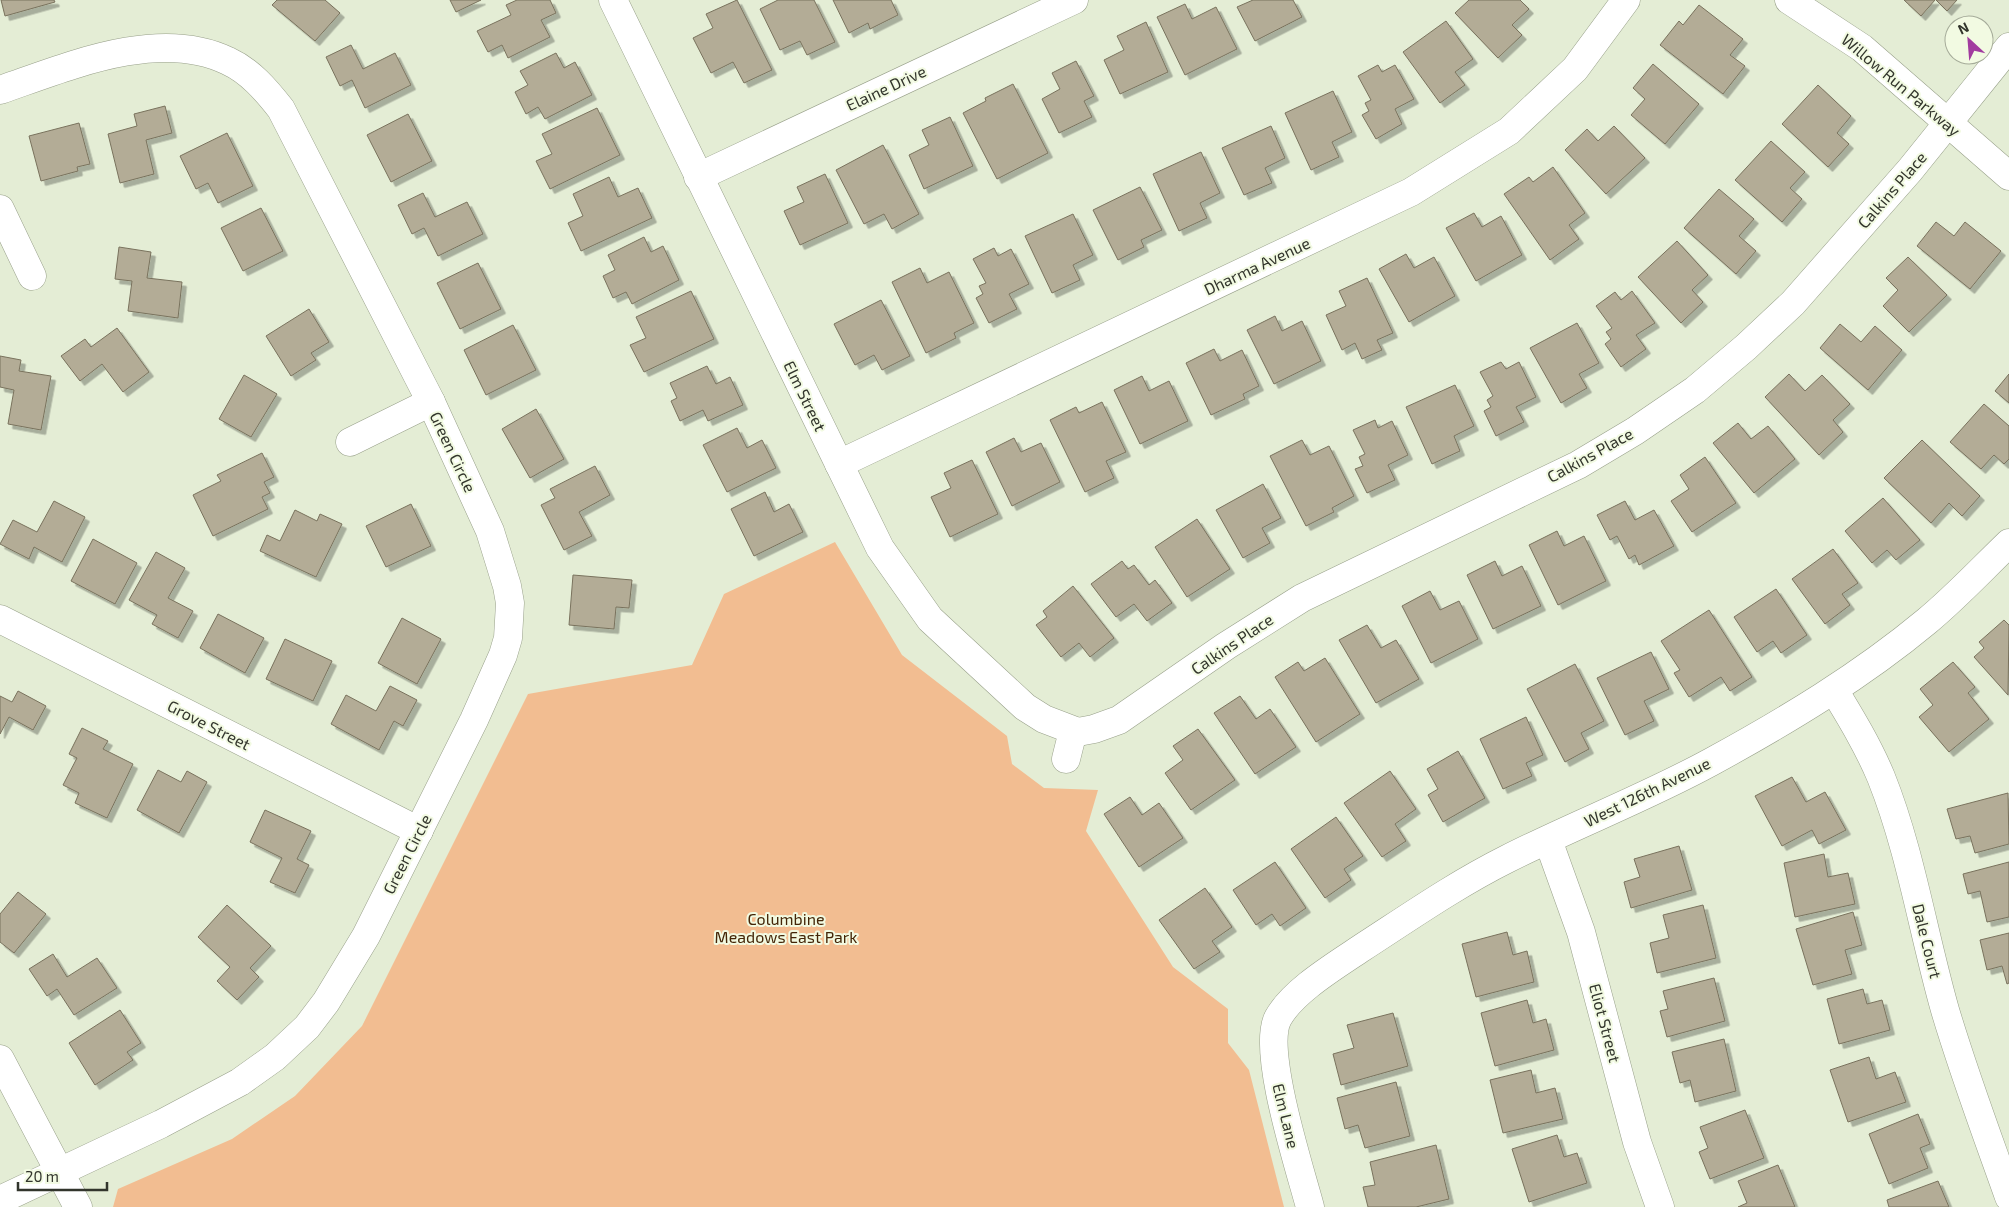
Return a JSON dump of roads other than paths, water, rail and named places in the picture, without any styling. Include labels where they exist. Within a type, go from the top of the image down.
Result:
[{"type":"street","name":"Elm Street","points":[[613,0],[880,548],[930,618],[1025,707],[1044,719],[1073,731]]},
{"type":"street","name":"Elaine Drive","points":[[698,177],[1074,0]]},
{"type":"street","name":"Dharma Avenue","points":[[839,464],[1411,192],[1509,131],[1575,69],[1626,0]]},
{"type":"street","name":"Willow Run Parkway","points":[[1789,0],[1862,48],[2009,176]]},
{"type":"street","name":"Green Circle","points":[[0,90],[86,62],[150,48],[176,47],[211,53],[230,62],[252,77],[281,109],[431,402],[490,531],[507,586],[510,603],[508,638],[503,655],[474,720],[366,936],[326,1002],[307,1027],[281,1051],[240,1082],[161,1124],[0,1200]]},
{"type":"street","name":"Calkins Place","points":[[1073,731],[1094,729],[1119,720],[1138,709],[1226,646],[1302,598],[1578,465],[1695,390],[1746,347],[1793,303],[1910,170],[2009,47]]},
{"type":"street","points":[[0,209],[32,276]]},
{"type":"street","name":"Green Circle","points":[[350,442],[431,402]]},
{"type":"street","name":"West 126th Avenue","points":[[1276,1024],[1277,1019],[1289,1004],[1319,977],[1437,898],[1507,859],[1710,762],[1834,690],[1886,654],[1930,619],[2009,543]]},
{"type":"street","name":"Grove Street","points":[[0,619],[419,831]]},
{"type":"street","name":"Dale Court","points":[[1834,690],[1862,736],[1896,818],[1945,1010],[1972,1094],[2009,1197]]},
{"type":"street","points":[[1066,759],[1073,731]]},
{"type":"street","name":"Eliot Street","points":[[1548,840],[1581,932],[1637,1142],[1660,1207]]},
{"type":"street","name":"Elm Lane","points":[[1276,1024],[1274,1040],[1275,1074],[1310,1207]]},
{"type":"street","points":[[0,1059],[78,1207]]},
{"type":"park label","name":"Columbine Meadows East Park","points":[[786,928]]}]
